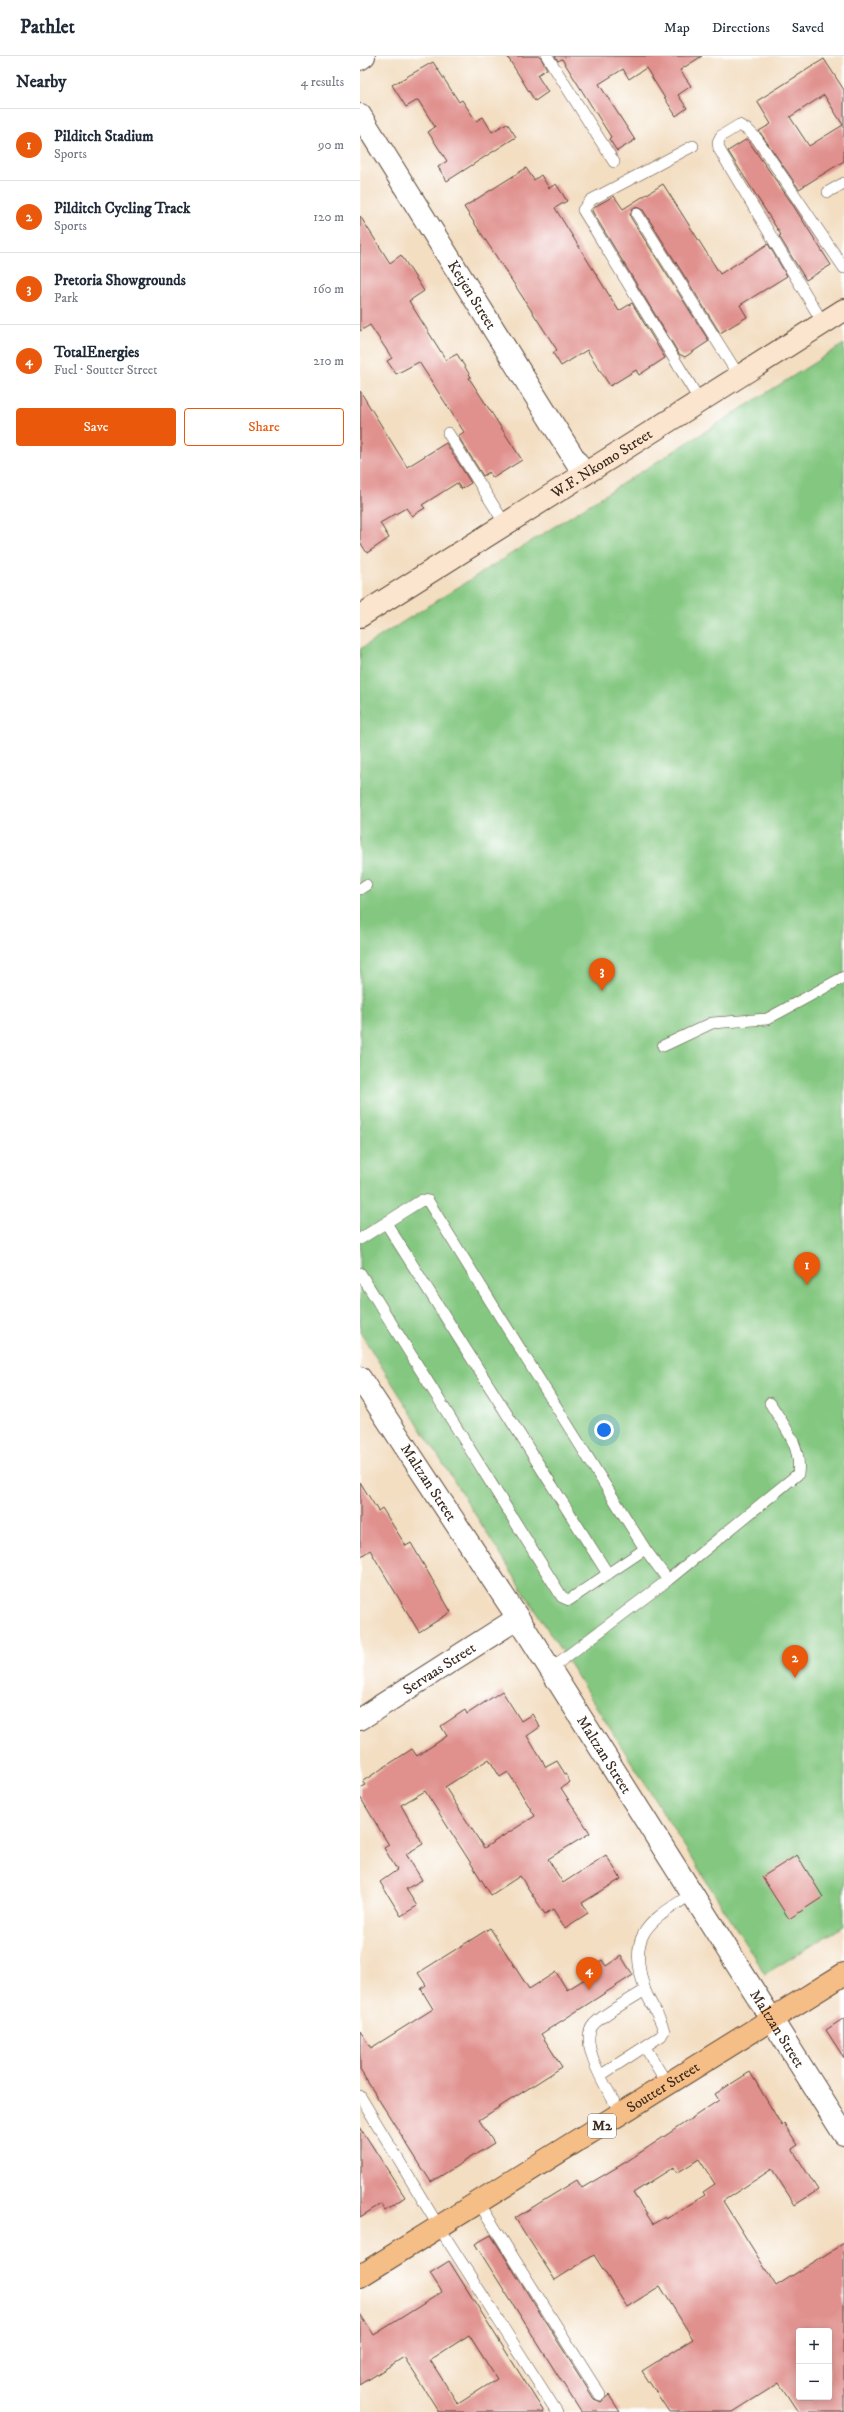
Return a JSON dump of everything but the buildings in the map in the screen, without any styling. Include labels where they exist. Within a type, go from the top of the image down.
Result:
[{"type":"main road","name":"W.F. Nkomo Street","points":[[360,616],[844,310]]},
{"type":"main road","name":"Soutter Street","points":[[360,2276],[773,2020],[844,1974]]},
{"type":"street","points":[[360,59],[364,56]]},
{"type":"street","name":"Ketjen Street","points":[[360,116],[584,474]]},
{"type":"street","name":"Maltzan Street","points":[[360,1378],[518,1618],[844,2134]]},
{"type":"street","name":"Servaas Street","points":[[360,1719],[518,1618]]},
{"type":"lane","points":[[547,56],[614,162]]},
{"type":"lane","points":[[823,323],[719,149],[718,142],[722,136],[739,125],[748,130],[757,140],[844,268]]},
{"type":"lane","points":[[692,146],[591,200],[583,210],[700,401]]},
{"type":"lane","points":[[828,192],[844,183]]},
{"type":"lane","points":[[637,214],[739,376]]},
{"type":"lane","points":[[448,433],[505,524]]},
{"type":"lane","points":[[663,1046],[712,1023],[767,1019],[844,977]]},
{"type":"lane","points":[[360,1239],[422,1200],[428,1201],[645,1548],[668,1580]]},
{"type":"lane","points":[[386,1223],[608,1574]]},
{"type":"lane","points":[[360,1272],[562,1598],[569,1600],[645,1548]]},
{"type":"lane","points":[[550,1669],[668,1580],[798,1474],[800,1460],[796,1445],[770,1403]]},
{"type":"lane","points":[[601,2075],[661,2036],[664,2031],[645,1990],[639,1954],[645,1929],[651,1921],[693,1893]]},
{"type":"lane","points":[[621,2114],[592,2057],[588,2044],[590,2029],[594,2024],[645,1990]]},
{"type":"lane","points":[[645,2046],[668,2085]]},
{"type":"lane","points":[[360,2096],[440,2227],[557,2412]]},
{"type":"lane","points":[[479,2203],[600,2394]]},
{"type":"green space","points":[[844,344],[844,1926],[765,1974],[360,1332],[360,649]]},
{"type":"place","name":"Pretoria Showgrounds","points":[[602,991]]},
{"type":"place","name":"Pilditch Stadium","points":[[807,1285]]},
{"type":"place","name":"Pilditch Cycling Track","points":[[795,1678]]},
{"type":"place","name":"TotalEnergies","points":[[589,1990]]}]
